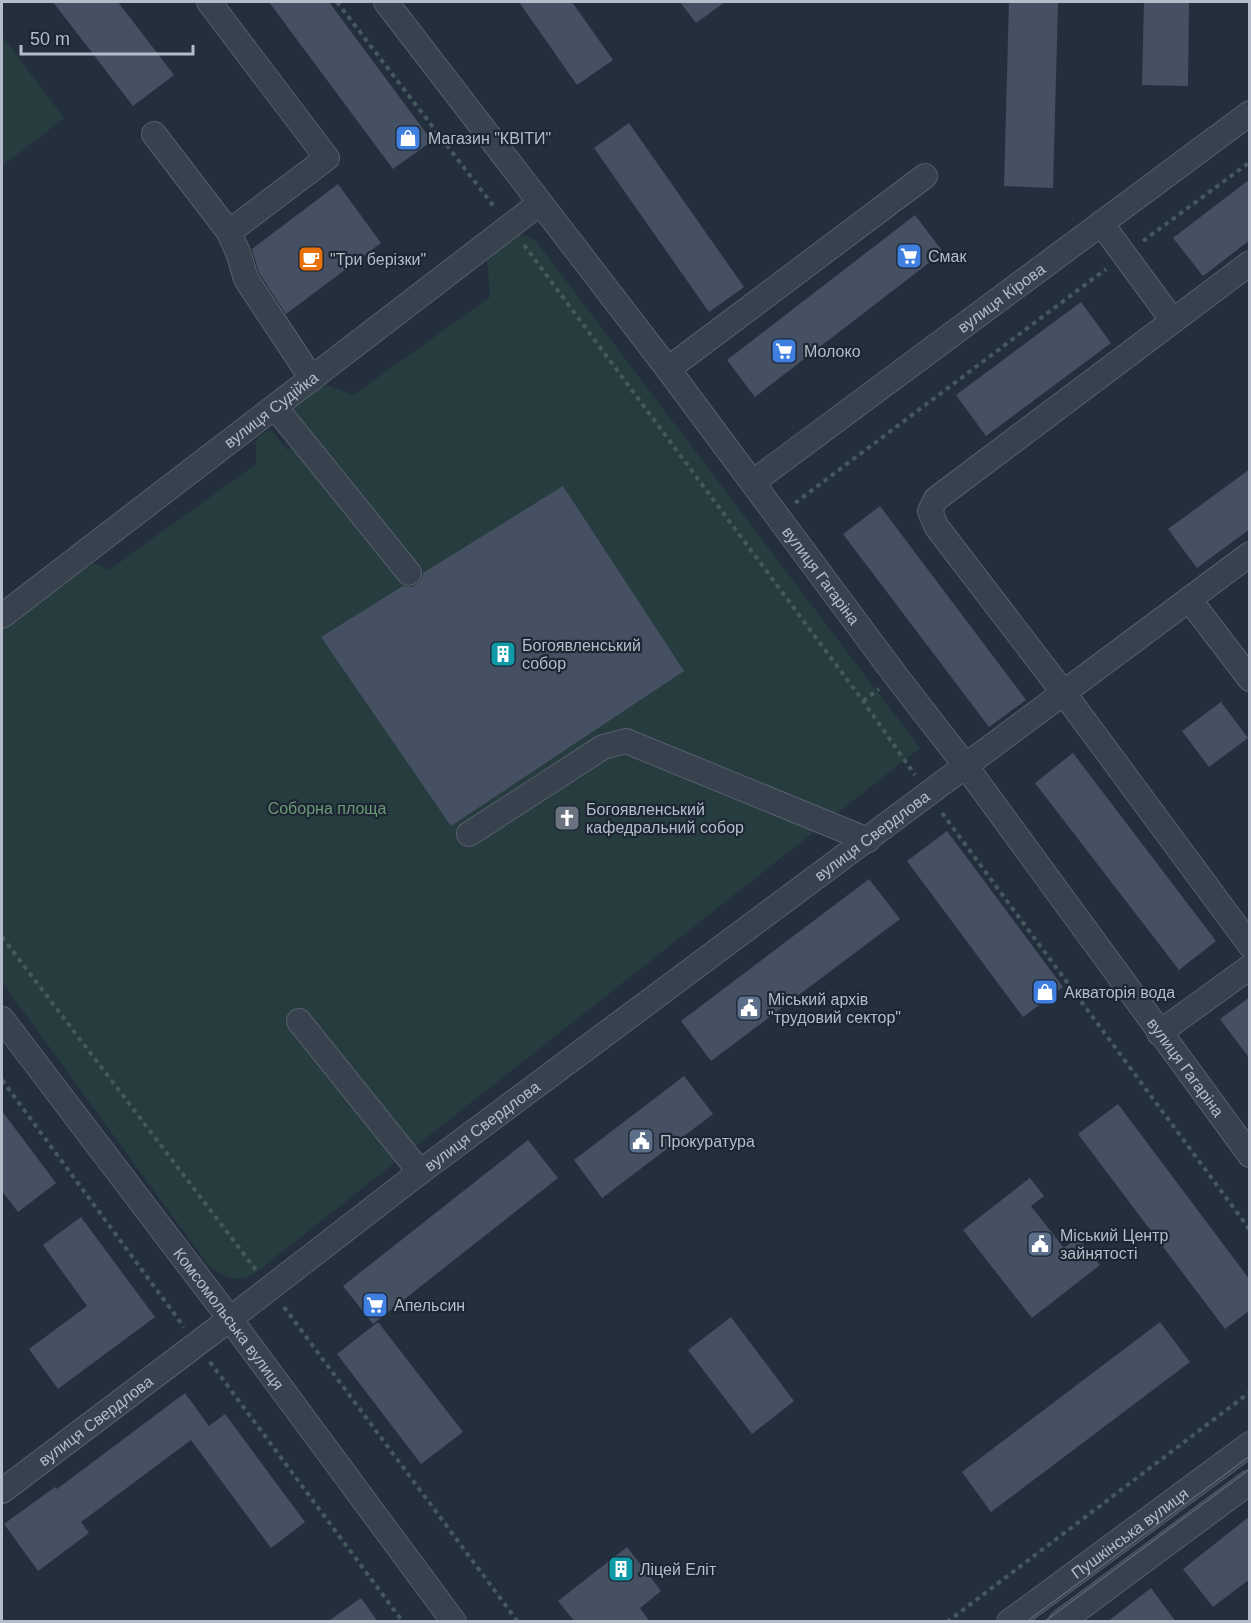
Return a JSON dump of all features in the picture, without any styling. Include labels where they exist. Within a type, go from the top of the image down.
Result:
[{"type":"street","points":[[209,2],[327,158],[229,232]]},
{"type":"street","name":"вулиця Гагаріна","points":[[386,2],[753,482],[896,676],[965,765],[1250,1155]]},
{"type":"street","name":"вулиця Кірова","points":[[753,482],[1250,113]]},
{"type":"street","points":[[154,134],[229,232],[246,279],[312,379]]},
{"type":"street","points":[[668,369],[925,176]]},
{"type":"street","name":"вулиця Судійка","points":[[2,616],[540,204]]},
{"type":"street","points":[[1101,223],[1173,321]]},
{"type":"street","points":[[1250,263],[936,500],[930,511],[936,526],[1064,692],[1250,945]]},
{"type":"street","points":[[275,407],[409,573]]},
{"type":"street","name":"вулиця Свердлова","points":[[2,1491],[420,1172],[1250,554]]},
{"type":"street","points":[[1190,599],[1250,679]]},
{"type":"street","points":[[469,834],[603,747],[626,741],[868,840]]},
{"type":"street","points":[[1159,1033],[1250,967]]},
{"type":"street","name":"Комсомольська вулиця","points":[[2,1019],[230,1319],[454,1622]]},
{"type":"street","points":[[299,1021],[420,1172]]},
{"type":"street","name":"Пушкінська вулиця","points":[[1009,1622],[1250,1444]]},
{"type":"street","name":"Пушкінська вулиця","points":[[1061,1622],[1250,1482]]},
{"type":"path","points":[[337,2],[510,227],[863,701],[928,794],[1250,1230]]},
{"type":"path","points":[[778,516],[1250,162]]},
{"type":"path","points":[[947,1622],[1250,1392]]},
{"type":"green space","points":[[2,36],[64,118],[2,166]]},
{"type":"green space","name":"Соборна площа","points":[[518,236],[527,236],[536,241],[920,748],[254,1274],[235,1279],[230,1278],[208,1265],[2,982],[2,625],[94,563],[109,570],[256,464],[256,440],[270,429],[287,450],[310,434],[292,409],[324,384],[353,395],[490,297],[487,259]]},
{"type":"building","points":[[53,2],[118,2],[174,75],[133,106]]},
{"type":"building","points":[[269,2],[329,2],[432,141],[393,169]]},
{"type":"building","points":[[519,2],[572,2],[613,60],[577,85]]},
{"type":"building","points":[[680,2],[725,2],[696,23]]},
{"type":"building","points":[[1009,2],[1058,2],[1053,188],[1004,186]]},
{"type":"building","points":[[1144,2],[1189,2],[1188,86],[1142,85]]},
{"type":"building","points":[[629,123],[744,287],[709,312],[594,148]]},
{"type":"building","points":[[1250,179],[1250,240],[1203,276],[1173,238]]},
{"type":"building","points":[[338,184],[381,243],[286,314],[259,273],[252,249]]},
{"type":"building","points":[[915,215],[943,252],[755,397],[727,360]]},
{"type":"building","points":[[1081,302],[1111,343],[986,436],[956,395]]},
{"type":"building","points":[[1250,469],[1250,529],[1197,568],[1168,529]]},
{"type":"building","name":"Богоявленський собор","points":[[563,486],[684,671],[451,826],[321,637],[403,586],[411,587],[417,584],[422,579],[423,573]]},
{"type":"building","points":[[880,506],[1026,700],[989,727],[843,534]]},
{"type":"building","points":[[1221,702],[1248,738],[1209,767],[1182,731]]},
{"type":"building","points":[[1073,753],[1216,941],[1179,970],[1035,783]]},
{"type":"building","points":[[947,831],[1063,987],[1023,1017],[907,861]]},
{"type":"building","points":[[869,879],[900,919],[711,1061],[681,1021]]},
{"type":"building","points":[[1250,997],[1250,1059],[1220,1019]]},
{"type":"building","points":[[684,1076],[713,1114],[602,1198],[574,1160]]},
{"type":"building","points":[[1118,1104],[1250,1280],[1250,1310],[1225,1329],[1078,1134]]},
{"type":"building","points":[[2,1111],[56,1183],[18,1212],[2,1191]]},
{"type":"building","points":[[528,1140],[558,1178],[373,1324],[343,1286]]},
{"type":"building","points":[[1030,1178],[1044,1196],[1031,1206],[1064,1248],[1078,1237],[1100,1265],[1032,1318],[963,1230]]},
{"type":"building","points":[[81,1217],[155,1317],[58,1389],[29,1349],[87,1306],[43,1245]]},
{"type":"building","points":[[731,1317],[794,1401],[752,1434],[688,1350]]},
{"type":"building","points":[[378,1322],[463,1432],[421,1464],[337,1354]]},
{"type":"building","points":[[1160,1322],[1190,1362],[991,1512],[962,1472]]},
{"type":"building","points":[[185,1393],[209,1426],[225,1414],[305,1522],[271,1548],[191,1440],[81,1522],[89,1533],[38,1571],[4,1524],[55,1487],[57,1489]]},
{"type":"building","points":[[1250,1516],[1250,1579],[1213,1607],[1183,1569]]},
{"type":"building","name":"Ліцей Еліт","points":[[627,1547],[661,1591],[640,1608],[650,1622],[575,1622],[558,1601]]},
{"type":"building","points":[[1151,1588],[1176,1622],[1107,1622]]},
{"type":"building","points":[[361,1598],[378,1622],[327,1622]]},
{"type":"tram line","points":[[1026,1622],[1250,1456]]},
{"type":"tram line","points":[[1044,1622],[1250,1469]]},
{"type":"place","name":"Магазин \"КВІТИ\"","points":[[408,138]]},
{"type":"place","name":"Смак","points":[[909,256]]},
{"type":"place","name":"\"Три берізки\"","points":[[311,259]]},
{"type":"place","name":"Молоко","points":[[784,351]]},
{"type":"place","name":"Богоявленський собор","points":[[503,654]]},
{"type":"place","name":"Богоявленський кафедральний собор","points":[[567,818]]},
{"type":"place","name":"Акваторія вода","points":[[1045,992]]},
{"type":"place","name":"Міський архів \"трудовий сектор\"","points":[[749,1008]]},
{"type":"place","name":"Прокуратура","points":[[641,1141]]},
{"type":"place","name":"Міський Центр зайнятості","points":[[1040,1244]]},
{"type":"place","name":"Апельсин","points":[[375,1305]]},
{"type":"place","name":"Ліцей Еліт","points":[[621,1569]]}]
